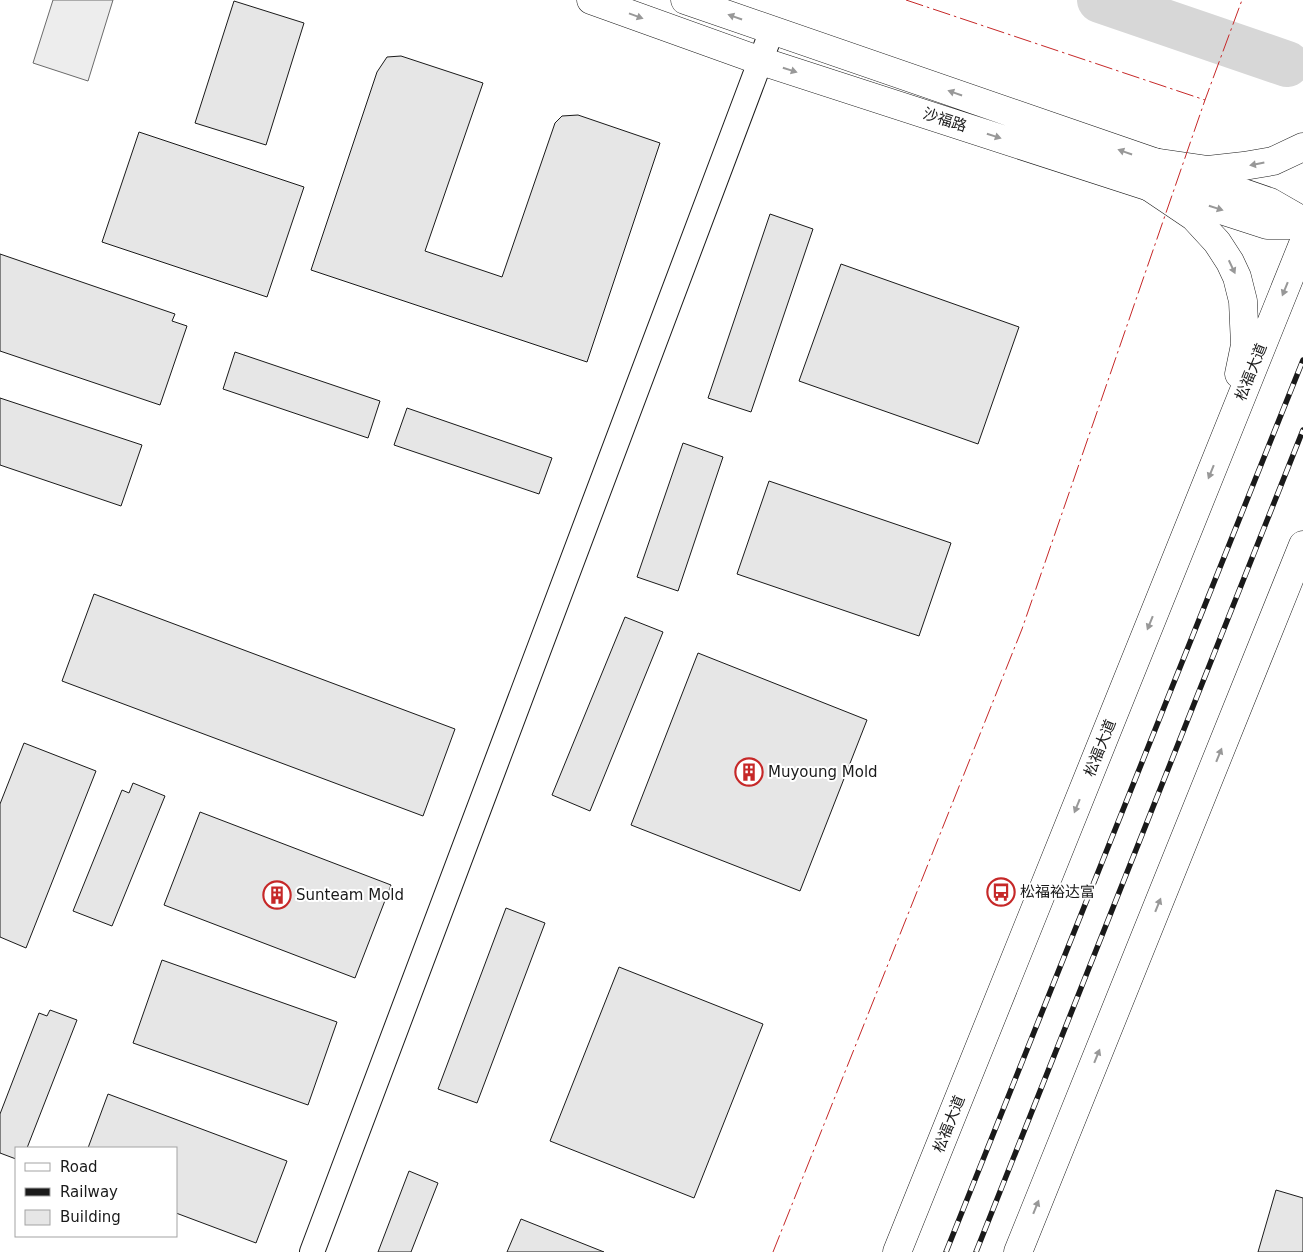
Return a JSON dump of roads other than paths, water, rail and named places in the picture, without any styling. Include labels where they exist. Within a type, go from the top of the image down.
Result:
[{"type":"main road","name":"沙福路","points":[[590,0],[761,61],[1150,174],[1270,202],[1303,221]]},
{"type":"main road","name":"沙福路","points":[[685,0],[772,30],[1150,174],[1267,224],[1303,225]]},
{"type":"main road","points":[[1150,174],[1208,170],[1273,161],[1303,148]]},
{"type":"main road","points":[[1150,174],[1194,217],[1216,242],[1230,262],[1237,277],[1243,301],[1245,346],[1225,437]]},
{"type":"main road","name":"松福大道","points":[[898,1252],[1303,244]]},
{"type":"main road","points":[[1018,1252],[1303,546]]},
{"type":"street","points":[[312,1252],[772,30]]},
{"type":"waterway","points":[[1100,0],[1287,64]]},
{"type":"railway","points":[[946,1252],[1303,360]]},
{"type":"railway","points":[[976,1252],[1303,430]]},
{"type":"place","name":"Muyoung Mold","points":[[749,772]]},
{"type":"place","name":"松福裕达富","points":[[1001,892]]},
{"type":"place","name":"Sunteam Mold","points":[[277,895]]}]
